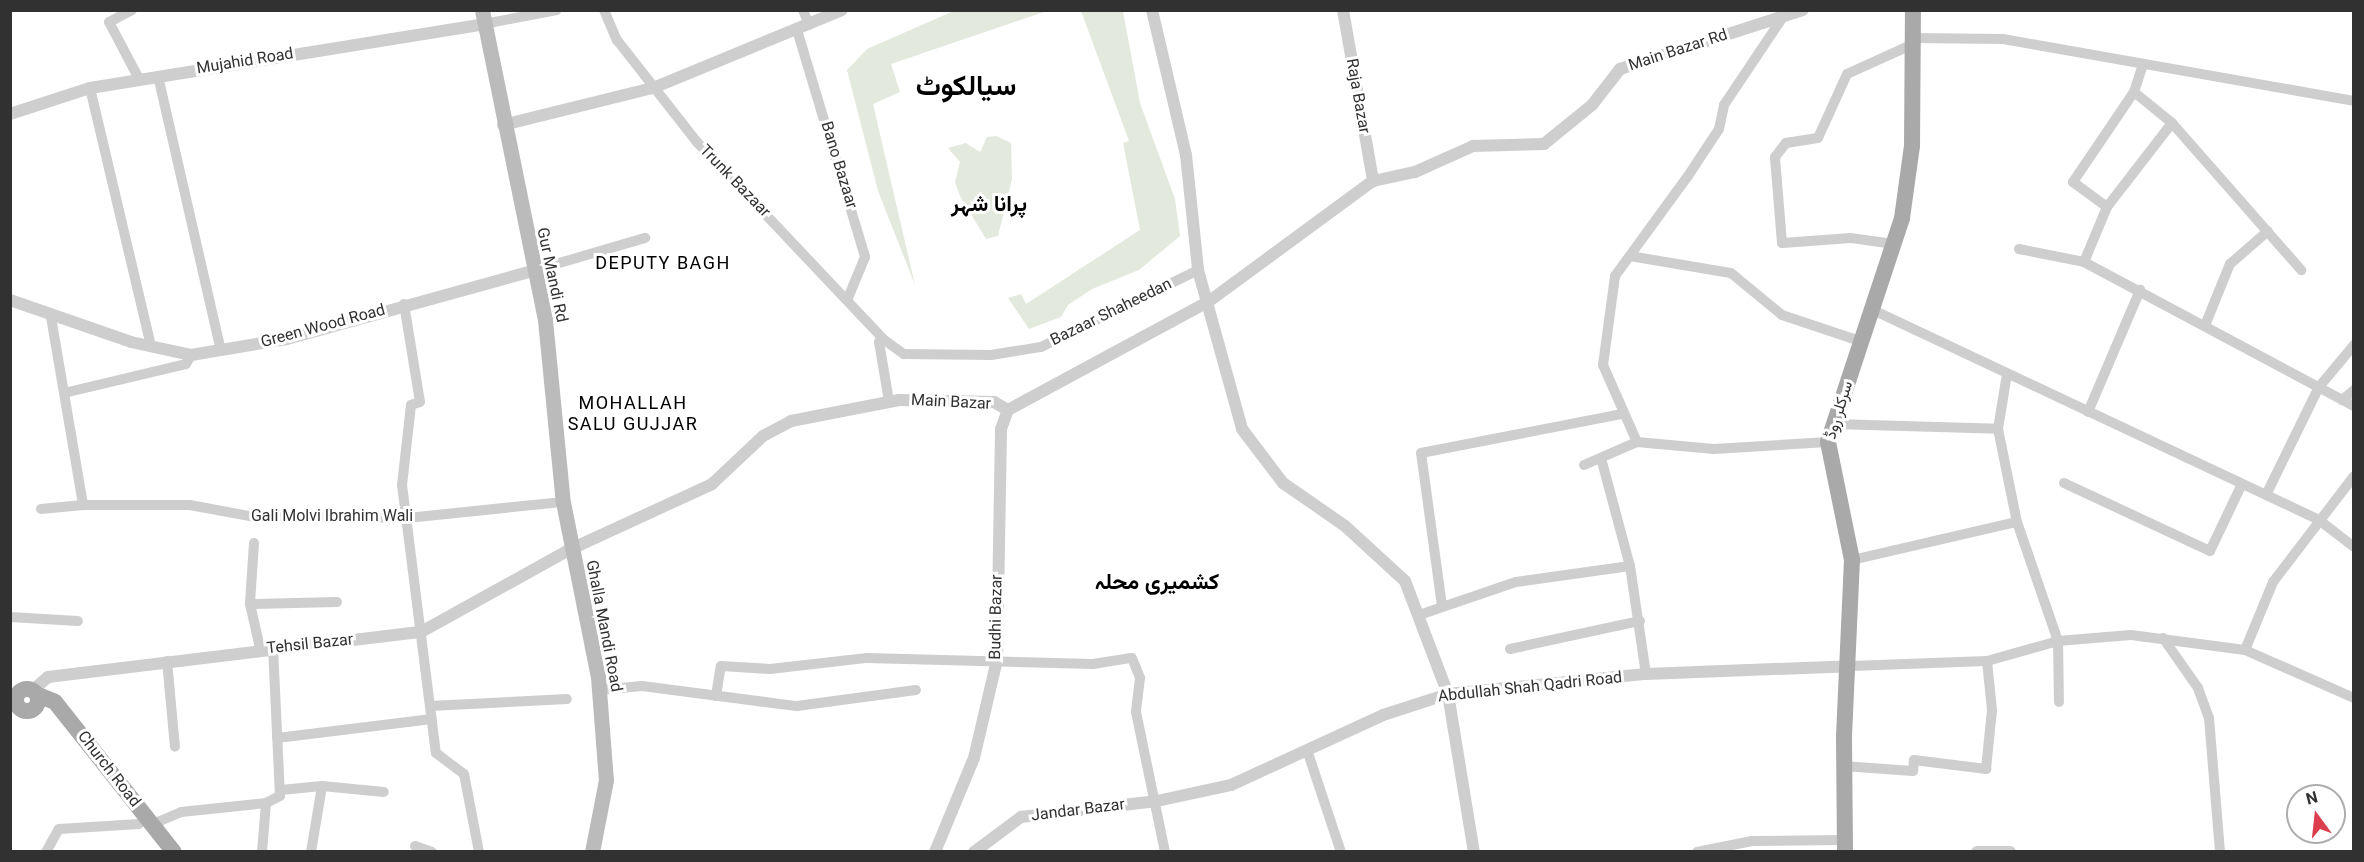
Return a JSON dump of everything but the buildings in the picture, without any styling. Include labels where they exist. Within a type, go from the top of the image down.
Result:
[{"type":"main road","name":"سرکلر روڈ","points":[[1845,846],[1843,766],[1851,666],[1852,560],[1828,442],[1894,244],[1912,146],[1913,10]]},
{"type":"main road","name":"Gur Mandi Rd","points":[[483,17],[532,271],[545,320],[563,501],[571,549]]},
{"type":"main road","name":"Ghalla Mandi Road","points":[[571,549],[599,690],[606,780],[591,852]]},
{"type":"main road","points":[[14,703],[23,689],[37,695]]},
{"type":"main road","name":"Church Road","points":[[37,695],[161,852]]},
{"type":"main road","name":"Church Road","points":[[37,695],[56,702],[174,852]]},
{"type":"street","points":[[132,10],[109,22],[139,79]]},
{"type":"street","points":[[483,17],[557,10]]},
{"type":"street","name":"Trunk Bazaar","points":[[604,10],[617,40],[697,142],[848,298],[883,339]]},
{"type":"street","name":"Bano Bazaar","points":[[803,10],[803,27],[865,257],[848,298]]},
{"type":"street","points":[[503,126],[653,88],[842,10]]},
{"type":"street","points":[[1152,10],[1186,155],[1198,270],[1237,414],[1261,459],[1389,565],[1422,614],[1449,694],[1474,852]]},
{"type":"street","name":"Raja Bazar","points":[[1343,10],[1373,181]]},
{"type":"street","name":"Main Bazar Rd","points":[[1373,181],[1415,172],[1473,146],[1544,144],[1593,105],[1620,69],[1787,12],[1803,10]]},
{"type":"street","points":[[1637,442],[1621,414],[1603,365],[1605,327],[1615,276],[1688,176],[1719,129],[1724,105],[1787,12]]},
{"type":"street","name":"Mujahid Road","points":[[10,114],[90,88],[483,17]]},
{"type":"street","points":[[1894,244],[1851,238],[1782,243],[1775,157],[1786,143],[1818,138],[1847,74],[1911,42],[2003,39],[2354,101]]},
{"type":"street","points":[[2107,207],[2073,182],[2134,92],[2143,65]]},
{"type":"street","points":[[158,76],[221,350]]},
{"type":"street","points":[[90,88],[151,346]]},
{"type":"street","points":[[2134,92],[2172,123],[2301,270]]},
{"type":"street","points":[[2085,262],[2107,207],[2172,123]]},
{"type":"street","name":"Main Bazar","points":[[571,549],[712,484],[763,436],[790,421],[890,401],[994,402],[1008,410],[1208,302],[1373,181]]},
{"type":"street","points":[[2206,323],[2230,264],[2268,231]]},
{"type":"street","points":[[532,271],[645,237]]},
{"type":"street","points":[[2019,249],[2085,262],[2206,323],[2354,406]]},
{"type":"street","points":[[1630,256],[1731,273],[1782,315],[1860,341]]},
{"type":"street","name":"Bazaar Shaheedan","points":[[883,339],[904,354],[918,355],[991,355],[1041,346],[1198,270]]},
{"type":"street","name":"Green Wood Road","points":[[10,300],[51,317],[191,355],[287,339],[404,304],[532,271]]},
{"type":"street","points":[[2088,412],[2140,290]]},
{"type":"street","points":[[404,304],[420,402],[411,405],[405,434],[402,485],[436,753],[464,774],[468,785],[479,852]]},
{"type":"street","points":[[1873,310],[2319,520],[2354,547]]},
{"type":"street","points":[[51,317],[83,505]]},
{"type":"street","points":[[883,339],[879,342],[890,401]]},
{"type":"street","points":[[2266,495],[2319,387],[2354,345]]},
{"type":"street","points":[[64,393],[186,364],[191,355]]},
{"type":"street","points":[[2007,374],[1998,429],[2017,522],[2058,641],[2059,702]]},
{"type":"street","points":[[2342,400],[2354,390]]},
{"type":"street","name":"Budhi Bazar","points":[[935,852],[974,758],[997,660],[1001,429],[1008,410]]},
{"type":"street","points":[[1442,606],[1421,453],[1621,414]]},
{"type":"street","points":[[1834,424],[1998,429]]},
{"type":"street","points":[[1584,465],[1637,442],[1714,449],[1828,442]]},
{"type":"street","points":[[1601,458],[1630,566],[1640,621],[1646,674]]},
{"type":"street","points":[[2245,650],[2273,582],[2354,476]]},
{"type":"street","points":[[2064,483],[2210,551],[2242,484]]},
{"type":"street","name":"Gali Molvi Ibrahim Wali","points":[[41,509],[83,505],[190,505],[254,517],[407,518],[563,501]]},
{"type":"street","points":[[1852,560],[2017,522]]},
{"type":"street","points":[[254,543],[250,604],[260,648]]},
{"type":"street","name":"Tehsil Bazar","points":[[37,695],[48,677],[260,648],[421,632],[571,549]]},
{"type":"street","points":[[1422,614],[1516,582],[1630,566]]},
{"type":"street","points":[[250,604],[337,602]]},
{"type":"street","points":[[10,617],[78,621]]},
{"type":"street","points":[[1510,649],[1640,621]]},
{"type":"street","points":[[1851,666],[1987,661],[2058,641],[2099,634],[2163,638],[2245,650],[2354,698]]},
{"type":"street","points":[[2163,638],[2198,688],[2209,718],[2220,852]]},
{"type":"street","points":[[156,829],[160,820],[181,812],[266,803],[278,799],[281,790],[273,647]]},
{"type":"street","points":[[716,696],[720,666],[770,669],[867,658],[1094,664],[1132,658],[1140,678],[1136,712],[1157,801],[1165,852]]},
{"type":"street","points":[[1843,766],[1913,771],[1914,760],[1986,769],[1992,710],[1987,661]]},
{"type":"street","points":[[167,662],[176,747]]},
{"type":"street","name":"Abdullah Shah Qadri Road","points":[[1157,801],[1231,784],[1307,750],[1449,694],[1646,674],[1851,666]]},
{"type":"street","points":[[599,690],[642,686],[797,706],[916,690]]},
{"type":"street","points":[[430,706],[567,699]]},
{"type":"street","points":[[277,738],[432,719]]},
{"type":"street","points":[[1307,750],[1341,852]]},
{"type":"street","points":[[281,790],[322,786],[384,792]]},
{"type":"street","points":[[311,852],[322,786]]},
{"type":"street","name":"Jandar Bazar","points":[[974,852],[1021,817],[1042,811],[1157,801]]},
{"type":"street","points":[[262,852],[266,803]]},
{"type":"street","points":[[46,852],[59,829],[139,824]]},
{"type":"street","points":[[1697,852],[1752,841],[1845,846]]},
{"type":"street","points":[[415,846],[432,852]]},
{"type":"street","points":[[1977,852],[2010,852]]},
{"type":"shaded area","points":[[956,10],[1047,11],[891,64],[900,92],[873,104],[915,285],[878,191],[847,70],[867,49]]},
{"type":"shaded area","points":[[1081,11],[1123,11],[1140,103],[1175,199],[1180,236],[1139,270],[1092,289],[1068,305],[1061,317],[1029,329],[1008,298],[1021,294],[1026,304],[1140,230],[1123,143],[1129,141]]},
{"type":"shaded area","points":[[996,136],[1011,143],[1012,179],[998,236],[986,239],[960,196],[955,182],[960,162],[948,148],[966,143],[980,152],[987,137]]},
{"type":"district","name":"سیالکوٹ","points":[[966,86]]},
{"type":"district","name":"پرانا شہر","points":[[989,204]]},
{"type":"district","name":"DEPUTY BAGH","points":[[663,263]]},
{"type":"district","name":"MOHALLAH SALU GUJJAR","points":[[633,414]]},
{"type":"district","name":"کشمیری محلہ","points":[[1157,582]]}]
